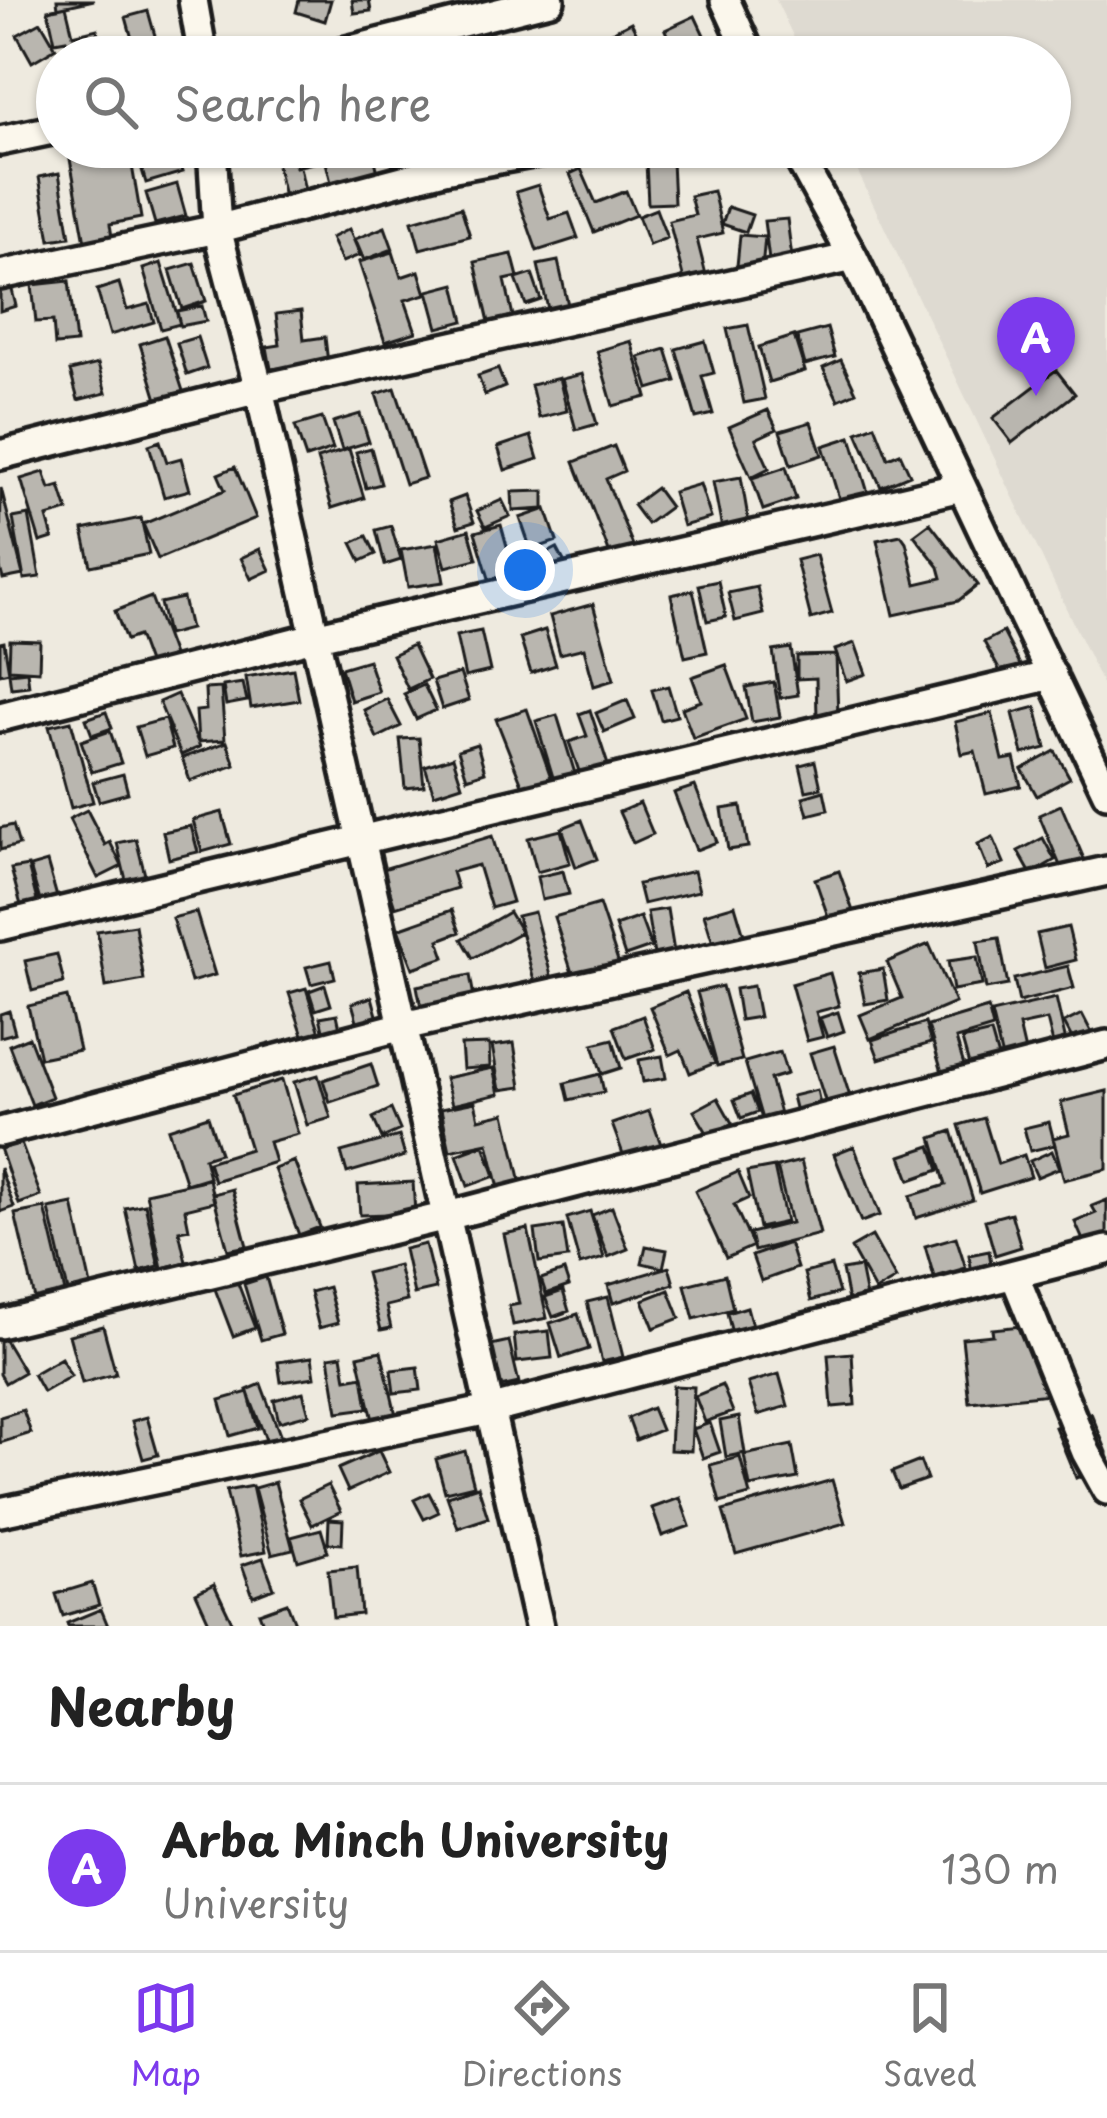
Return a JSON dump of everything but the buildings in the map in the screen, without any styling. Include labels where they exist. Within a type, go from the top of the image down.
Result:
[{"type":"street","points":[[194,0],[200,36]]},
{"type":"street","points":[[407,36],[550,0]]},
{"type":"street","points":[[725,0],[741,36]]},
{"type":"street","points":[[0,141],[36,133]]},
{"type":"street","points":[[213,168],[217,229],[259,388],[539,1626]]},
{"type":"street","points":[[0,275],[217,229],[450,168]]},
{"type":"street","points":[[805,168],[854,257],[1107,794]]},
{"type":"street","points":[[0,454],[259,388],[854,257]]},
{"type":"street","points":[[0,717],[314,638],[961,487]]},
{"type":"street","points":[[0,926],[1052,674]]},
{"type":"street","points":[[0,1132],[403,1026],[1107,871]]},
{"type":"street","points":[[0,1324],[447,1216],[1107,1045]]},
{"type":"street","points":[[0,1512],[489,1410],[1107,1250]]},
{"type":"street","points":[[1014,1274],[1086,1452],[1107,1490]]},
{"type":"shaded area","points":[[776,0],[1107,0],[1107,694],[856,168],[1071,168],[1071,36],[793,36]]},
{"type":"place","name":"Arba Minch University","points":[[1036,396]]}]
